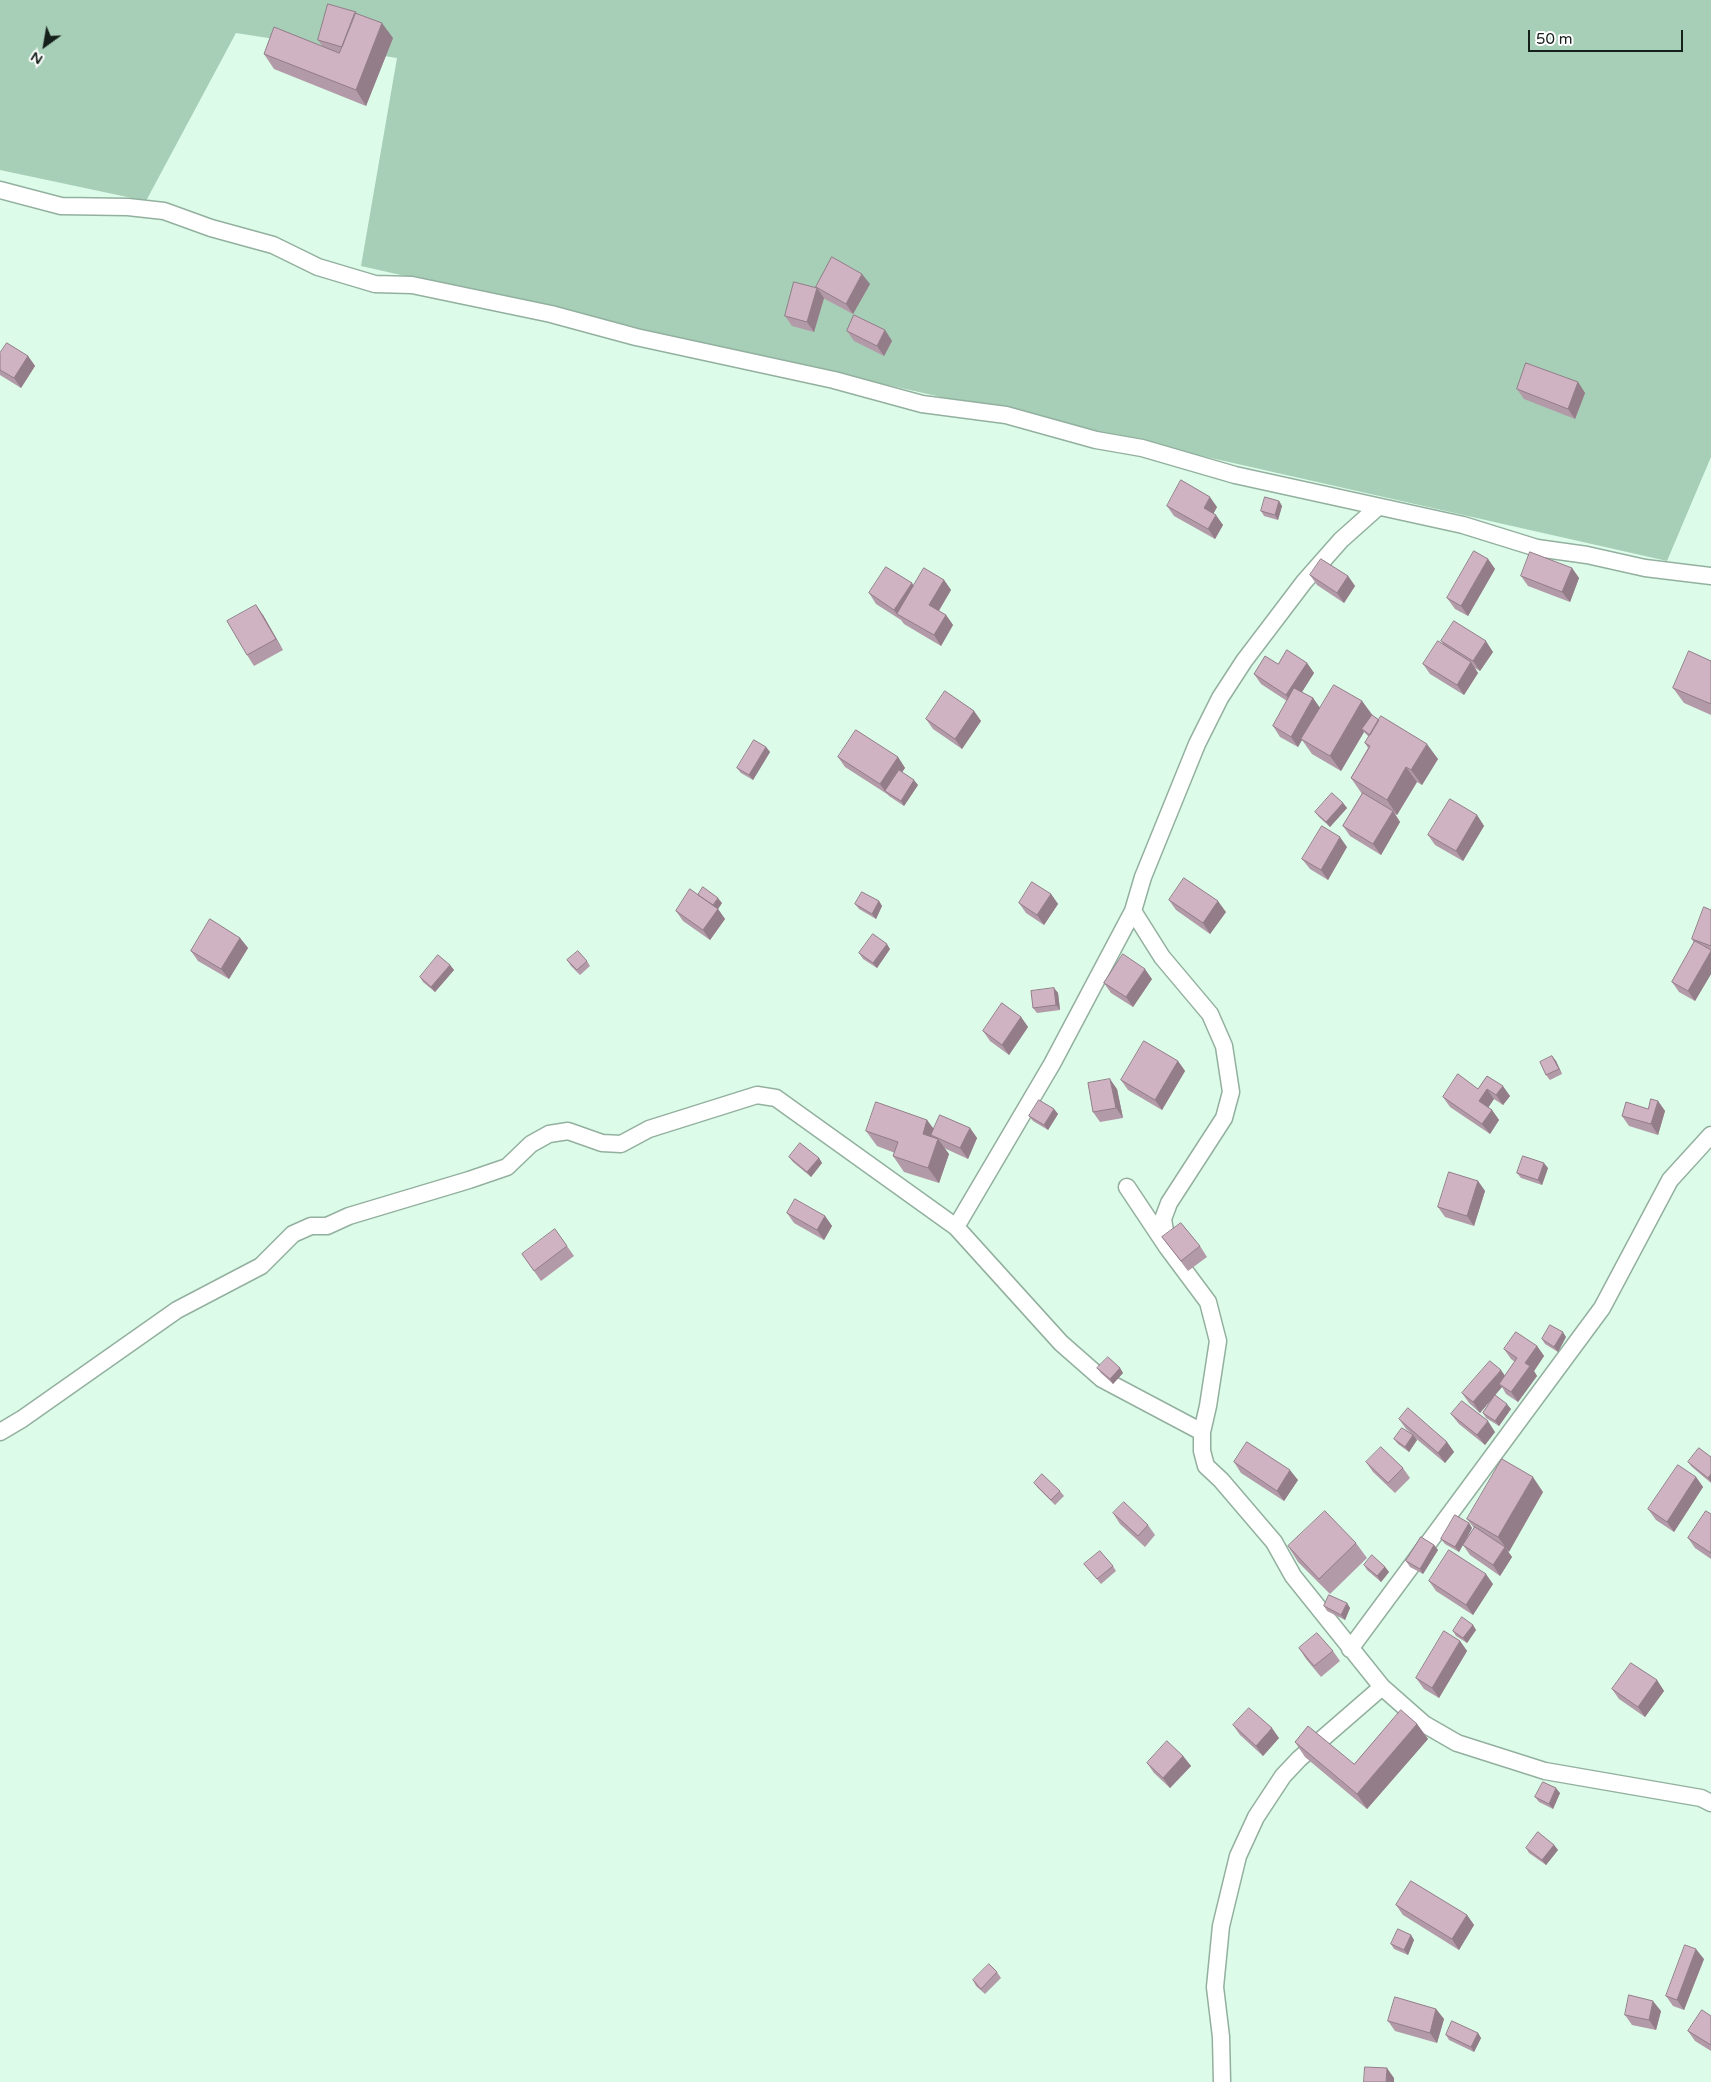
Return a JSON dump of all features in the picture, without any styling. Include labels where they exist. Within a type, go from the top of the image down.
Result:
[{"type":"street","points":[[0,190],[61,206],[128,207],[164,211],[210,228],[273,245],[318,268],[375,284],[412,284],[551,314],[636,337],[834,380],[922,404],[1006,415],[1096,440],[1142,448],[1235,475],[1463,526],[1537,548],[1587,555],[1645,568],[1711,576]]},
{"type":"street","points":[[956,1227],[1052,1064],[1133,912],[1143,877],[1198,744],[1220,698],[1244,661],[1304,582],[1341,540],[1378,507]]},
{"type":"street","points":[[1133,912],[1162,957],[1210,1014],[1224,1046],[1231,1092],[1224,1118],[1169,1203],[1163,1219],[1167,1247]]},
{"type":"street","points":[[0,1432],[22,1419],[177,1310],[261,1266],[293,1234],[311,1226],[326,1226],[349,1216],[507,1167],[531,1144],[549,1134],[568,1131],[602,1143],[622,1144],[649,1129],[758,1095],[776,1098],[956,1227],[1061,1343],[1102,1379],[1202,1432]]},
{"type":"street","points":[[1350,1649],[1602,1308],[1670,1180],[1711,1134]]},
{"type":"street","points":[[1127,1187],[1167,1247],[1208,1302],[1218,1340],[1202,1432],[1202,1451],[1206,1466],[1221,1480],[1274,1542],[1293,1576],[1382,1687],[1424,1724],[1457,1743],[1545,1771],[1701,1798],[1711,1803]]},
{"type":"street","points":[[1222,2082],[1221,2037],[1215,1987],[1221,1926],[1238,1856],[1256,1817],[1283,1776],[1299,1759],[1382,1687]]},
{"type":"green space","points":[[0,0],[1711,0],[1711,457],[1667,561],[361,266],[397,58],[236,33],[146,201],[0,170]]},
{"type":"building","points":[[328,4],[356,12],[342,47],[318,40]]},
{"type":"building","points":[[355,13],[382,23],[356,90],[264,54],[274,27],[339,53]]},
{"type":"building","points":[[832,257],[862,274],[846,304],[816,287]]},
{"type":"building","points":[[794,282],[817,288],[807,322],[785,316]]},
{"type":"building","points":[[854,315],[885,330],[877,346],[847,331]]},
{"type":"building","points":[[7,343],[28,356],[14,378],[0,370],[0,353]]},
{"type":"building","points":[[1526,363],[1578,382],[1568,409],[1517,389]]},
{"type":"building","points":[[1181,480],[1210,497],[1204,508],[1216,515],[1208,529],[1167,506]]},
{"type":"building","points":[[1265,497],[1279,501],[1275,515],[1261,511]]},
{"type":"building","points":[[1474,551],[1488,559],[1461,606],[1447,598]]},
{"type":"building","points":[[1530,552],[1572,568],[1562,592],[1521,576]]},
{"type":"building","points":[[1321,559],[1348,576],[1337,593],[1310,575]]},
{"type":"building","points":[[886,567],[912,583],[894,610],[869,593]]},
{"type":"building","points":[[924,568],[944,580],[929,605],[946,615],[934,635],[897,614]]},
{"type":"building","points":[[256,605],[276,639],[247,655],[227,621]]},
{"type":"building","points":[[1454,621],[1486,641],[1473,661],[1441,641]]},
{"type":"building","points":[[1438,641],[1471,662],[1457,685],[1423,664]]},
{"type":"building","points":[[1287,650],[1307,663],[1286,695],[1254,674],[1265,656],[1278,664]]},
{"type":"building","points":[[1689,651],[1711,661],[1711,704],[1673,688]]},
{"type":"building","points":[[1334,685],[1362,701],[1330,756],[1301,739]]},
{"type":"building","points":[[1294,688],[1313,698],[1291,737],[1273,726]]},
{"type":"building","points":[[945,691],[974,711],[955,739],[926,719]]},
{"type":"building","points":[[1372,715],[1379,720],[1370,735],[1362,729]]},
{"type":"building","points":[[1381,716],[1427,744],[1411,770],[1406,767],[1387,800],[1351,778],[1370,746],[1365,743]]},
{"type":"building","points":[[856,730],[898,757],[880,784],[838,757]]},
{"type":"building","points":[[754,740],[766,747],[749,775],[737,768]]},
{"type":"building","points":[[899,770],[914,780],[901,801],[885,791]]},
{"type":"building","points":[[1332,793],[1343,803],[1326,822],[1315,812]]},
{"type":"building","points":[[1363,793],[1393,811],[1373,844],[1343,826]]},
{"type":"building","points":[[1450,799],[1477,815],[1456,851],[1428,835]]},
{"type":"building","points":[[1322,826],[1340,837],[1321,870],[1302,859]]},
{"type":"building","points":[[1184,878],[1218,901],[1203,923],[1169,900]]},
{"type":"building","points":[[1032,882],[1051,894],[1037,915],[1019,903]]},
{"type":"building","points":[[703,887],[718,898],[713,905],[698,895]]},
{"type":"building","points":[[690,889],[718,909],[703,930],[676,911]]},
{"type":"building","points":[[862,892],[879,901],[872,914],[855,904]]},
{"type":"building","points":[[1704,907],[1711,910],[1711,946],[1692,939]]},
{"type":"building","points":[[210,919],[240,938],[221,969],[191,951]]},
{"type":"building","points":[[873,934],[887,944],[873,963],[859,953]]},
{"type":"building","points":[[1695,941],[1711,951],[1688,991],[1672,982]]},
{"type":"building","points":[[578,951],[587,961],[577,970],[567,960]]},
{"type":"building","points":[[1123,954],[1145,969],[1126,997],[1104,983]]},
{"type":"building","points":[[438,955],[450,965],[431,987],[420,977]]},
{"type":"building","points":[[1054,988],[1056,1005],[1033,1008],[1031,991]]},
{"type":"building","points":[[1002,1003],[1021,1017],[1002,1045],[983,1031]]},
{"type":"building","points":[[1144,1041],[1178,1061],[1155,1100],[1121,1080]]},
{"type":"building","points":[[1552,1056],[1559,1069],[1546,1075],[1540,1062]]},
{"type":"building","points":[[1458,1074],[1478,1089],[1487,1076],[1503,1086],[1496,1095],[1487,1089],[1479,1101],[1492,1110],[1482,1124],[1443,1097]]},
{"type":"building","points":[[1110,1079],[1116,1108],[1093,1112],[1088,1083]]},
{"type":"building","points":[[1651,1099],[1658,1101],[1651,1124],[1622,1116],[1626,1102],[1648,1109]]},
{"type":"building","points":[[1039,1100],[1054,1109],[1044,1125],[1029,1116]]},
{"type":"building","points":[[876,1102],[927,1120],[923,1134],[938,1139],[928,1168],[893,1156],[898,1142],[866,1131]]},
{"type":"building","points":[[940,1115],[970,1128],[960,1148],[931,1135]]},
{"type":"building","points":[[800,1143],[819,1158],[807,1172],[789,1157]]},
{"type":"building","points":[[1523,1156],[1544,1163],[1538,1180],[1517,1173]]},
{"type":"building","points":[[1449,1172],[1478,1181],[1467,1216],[1438,1207]]},
{"type":"building","points":[[795,1199],[825,1216],[817,1230],[787,1213]]},
{"type":"building","points":[[1181,1223],[1200,1246],[1181,1261],[1162,1237]]},
{"type":"building","points":[[555,1229],[567,1246],[534,1271],[522,1254]]},
{"type":"building","points":[[1550,1325],[1563,1332],[1554,1347],[1542,1339]]},
{"type":"building","points":[[1516,1332],[1537,1346],[1525,1363],[1530,1366],[1511,1392],[1499,1384],[1517,1358],[1504,1349]]},
{"type":"building","points":[[1108,1357],[1120,1368],[1110,1379],[1097,1368]]},
{"type":"building","points":[[1490,1361],[1501,1370],[1473,1402],[1462,1393]]},
{"type":"building","points":[[1495,1395],[1507,1404],[1495,1421],[1483,1413]]},
{"type":"building","points":[[1462,1401],[1488,1421],[1477,1435],[1451,1414]]},
{"type":"building","points":[[1408,1408],[1447,1442],[1438,1453],[1399,1419]]},
{"type":"building","points":[[1402,1428],[1413,1435],[1405,1447],[1394,1439]]},
{"type":"building","points":[[1247,1442],[1290,1470],[1277,1491],[1234,1462]]},
{"type":"building","points":[[1381,1447],[1403,1468],[1388,1483],[1366,1462]]},
{"type":"building","points":[[1699,1448],[1711,1457],[1711,1474],[1708,1478],[1688,1462]]},
{"type":"building","points":[[1502,1459],[1533,1477],[1498,1537],[1467,1519]]},
{"type":"building","points":[[1678,1465],[1696,1477],[1667,1522],[1648,1509]]},
{"type":"building","points":[[1042,1474],[1060,1491],[1051,1500],[1034,1483]]},
{"type":"building","points":[[1124,1502],[1148,1525],[1138,1536],[1113,1513]]},
{"type":"building","points":[[1325,1511],[1356,1543],[1319,1579],[1288,1546]]},
{"type":"building","points":[[1706,1511],[1711,1514],[1711,1553],[1688,1538]]},
{"type":"building","points":[[1455,1515],[1469,1523],[1455,1547],[1441,1539]]},
{"type":"building","points":[[1475,1527],[1505,1547],[1493,1565],[1463,1545]]},
{"type":"building","points":[[1421,1537],[1434,1545],[1420,1569],[1406,1561]]},
{"type":"building","points":[[1449,1550],[1486,1574],[1466,1605],[1429,1581]]},
{"type":"building","points":[[1100,1551],[1113,1566],[1097,1579],[1084,1564]]},
{"type":"building","points":[[1372,1555],[1385,1567],[1377,1576],[1364,1565]]},
{"type":"building","points":[[1329,1595],[1347,1603],[1341,1615],[1324,1606]]},
{"type":"building","points":[[1462,1617],[1473,1625],[1463,1638],[1453,1631]]},
{"type":"building","points":[[1444,1631],[1460,1641],[1432,1688],[1416,1678]]},
{"type":"building","points":[[1317,1633],[1333,1651],[1314,1666],[1299,1648]]},
{"type":"building","points":[[1631,1663],[1657,1680],[1638,1707],[1612,1689]]},
{"type":"building","points":[[1249,1708],[1272,1728],[1256,1746],[1233,1725]]},
{"type":"building","points":[[1401,1710],[1417,1724],[1357,1794],[1295,1742],[1308,1726],[1354,1764]]},
{"type":"building","points":[[1167,1741],[1183,1756],[1163,1778],[1147,1763]]},
{"type":"building","points":[[1543,1782],[1556,1788],[1549,1804],[1535,1797]]},
{"type":"building","points":[[1538,1832],[1554,1845],[1542,1860],[1526,1848]]},
{"type":"building","points":[[1411,1881],[1467,1915],[1452,1939],[1396,1905]]},
{"type":"building","points":[[1398,1929],[1411,1935],[1404,1950],[1391,1944]]},
{"type":"building","points":[[1685,1945],[1696,1949],[1677,2000],[1666,1996]]},
{"type":"building","points":[[989,1964],[997,1972],[981,1989],[973,1980]]},
{"type":"building","points":[[1629,1995],[1653,2001],[1649,2020],[1625,2015]]},
{"type":"building","points":[[1395,1997],[1436,2009],[1430,2033],[1388,2021]]},
{"type":"building","points":[[1702,2010],[1711,2016],[1711,2045],[1688,2031]]},
{"type":"building","points":[[1452,2021],[1478,2033],[1471,2047],[1446,2035]]},
{"type":"building","points":[[1365,2067],[1387,2068],[1386,2082],[1364,2082]]}]
